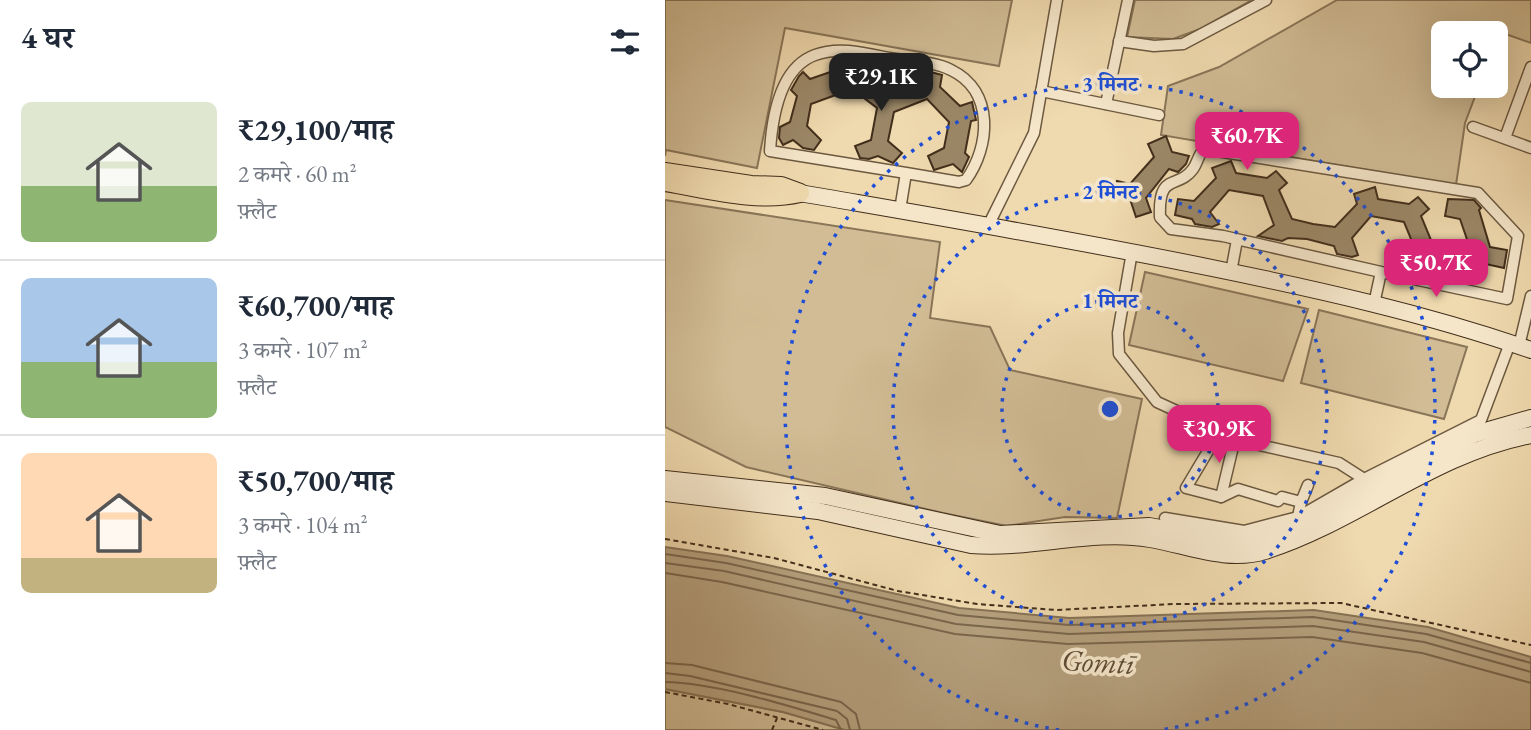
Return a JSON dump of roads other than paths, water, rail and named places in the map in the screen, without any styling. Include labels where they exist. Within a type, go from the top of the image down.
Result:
[{"type":"main road","points":[[665,172],[751,185],[781,186],[800,193]]},
{"type":"main road","points":[[665,183],[780,198],[800,193]]},
{"type":"street","points":[[989,224],[1034,133],[1057,0]]},
{"type":"street","points":[[1107,104],[1128,0]]},
{"type":"street","points":[[1119,41],[1154,46],[1183,44],[1266,0]]},
{"type":"street","points":[[851,50],[951,69],[968,82],[981,99],[986,122],[979,162],[967,180],[959,182],[906,173],[770,151],[771,129],[779,96],[793,72],[814,55],[851,50]]},
{"type":"street","points":[[1505,138],[1531,67]]},
{"type":"street","points":[[1041,91],[1159,115]]},
{"type":"street","points":[[1473,127],[1531,148]]},
{"type":"street","points":[[1204,149],[1478,193],[1518,236],[1507,299],[1381,272],[1237,240],[1171,229],[1160,217],[1162,192],[1170,182],[1186,176],[1204,149]]},
{"type":"street","points":[[900,210],[906,173]]},
{"type":"street","points":[[800,193],[989,224],[1231,272],[1458,325],[1520,346]]},
{"type":"street","points":[[1231,272],[1237,240]]},
{"type":"street","points":[[1132,252],[1118,333],[1119,354],[1157,402],[1230,435],[1339,463],[1364,479]]},
{"type":"street","points":[[1374,304],[1381,272]]},
{"type":"street","points":[[1165,518],[1244,531],[1298,517],[1364,479],[1481,420],[1520,346],[1531,296]]},
{"type":"street","points":[[665,494],[825,495],[1000,534],[1149,526],[1239,542],[1284,532],[1327,513],[1416,462],[1475,433],[1531,418]]},
{"type":"street","points":[[1221,497],[1232,462],[1230,435]]},
{"type":"street","points":[[1230,435],[1212,446],[1186,488],[1221,497],[1238,489],[1278,500],[1282,496],[1301,502]]},
{"type":"street","points":[[665,479],[769,496],[971,545],[995,547],[1118,537],[1147,538],[1230,556],[1261,552],[1293,542],[1431,470],[1480,449],[1531,435]]},
{"type":"street","points":[[1298,517],[1308,485]]},
{"type":"water","name":"Gomtī","points":[[665,547],[727,556],[959,608],[1069,618],[1314,610],[1428,627],[1531,657],[1531,730],[845,730],[783,712],[665,689]]}]
